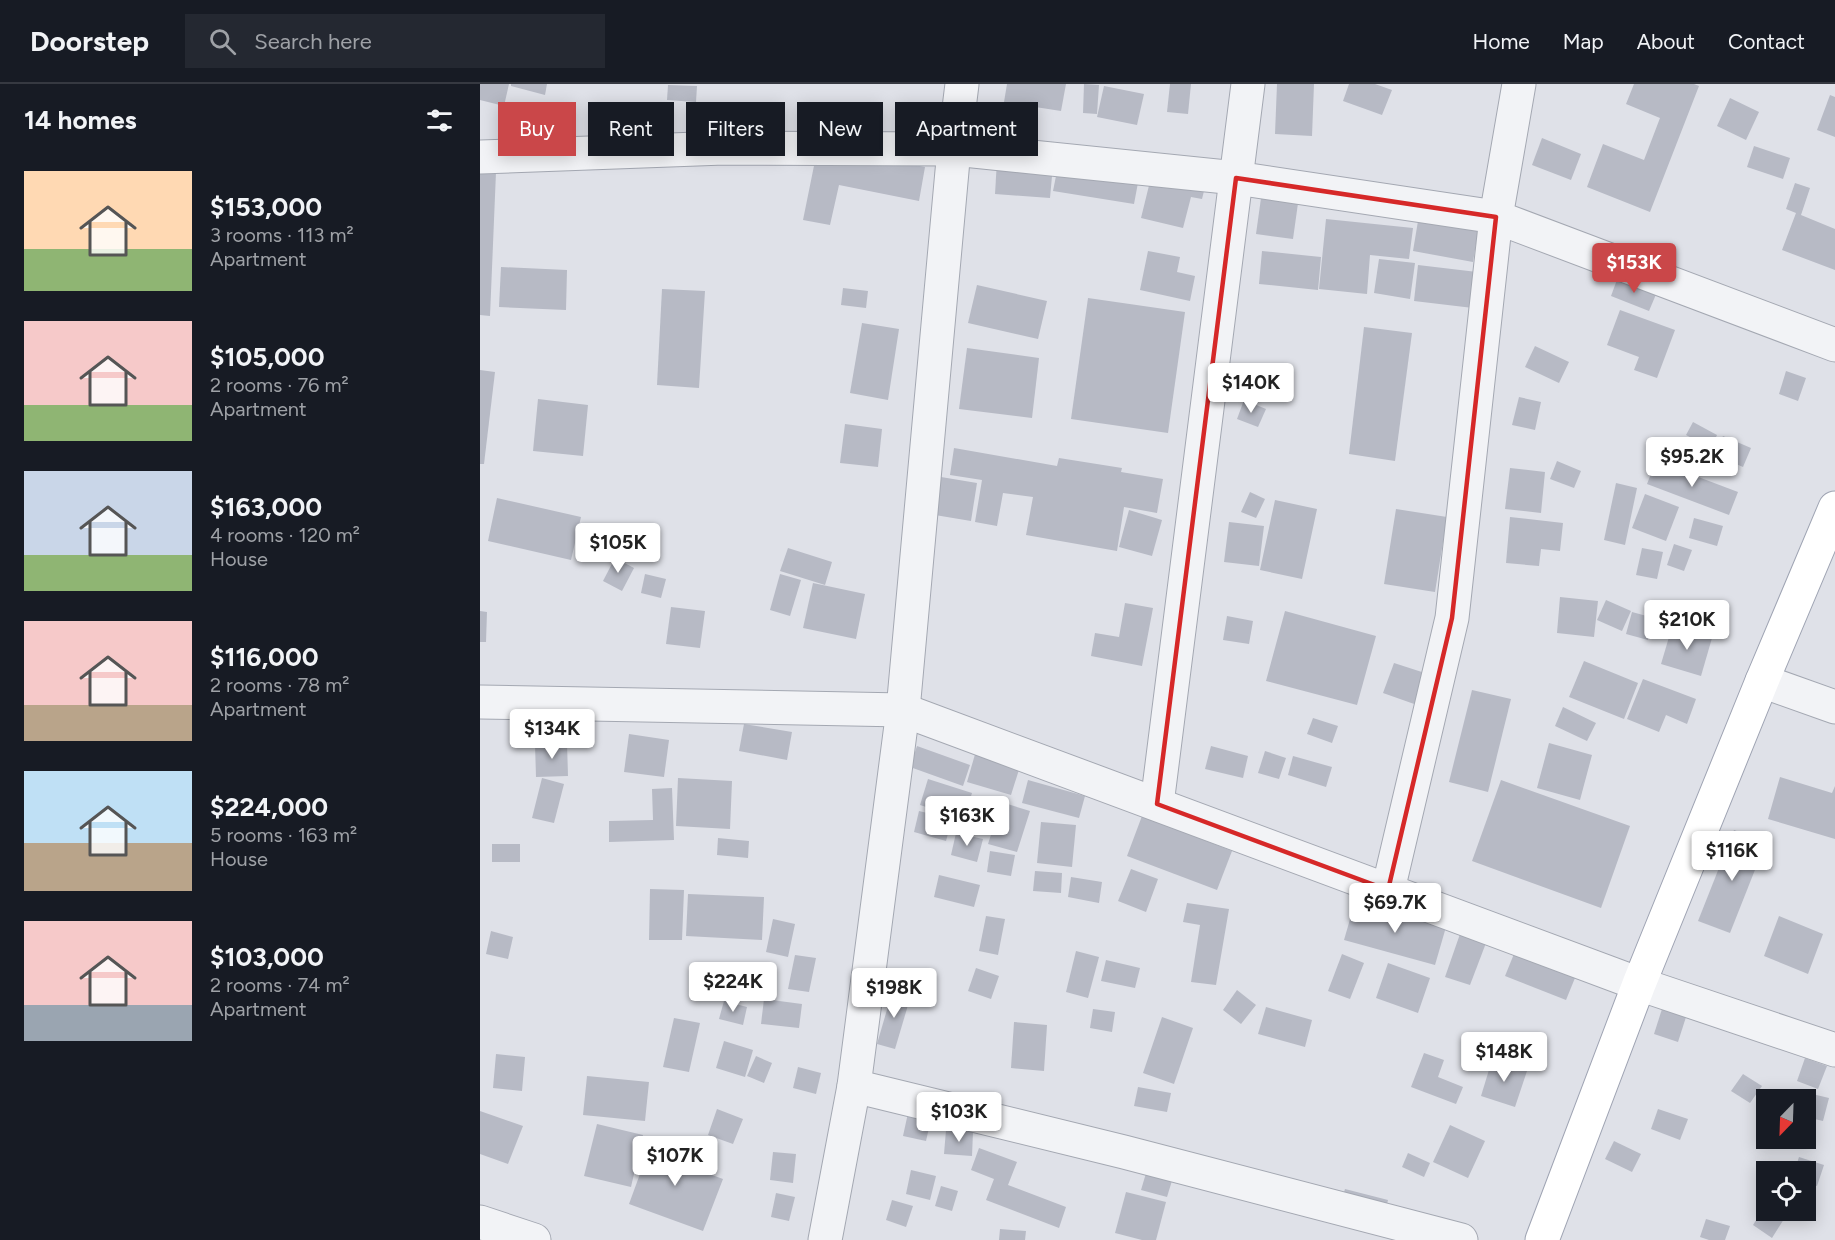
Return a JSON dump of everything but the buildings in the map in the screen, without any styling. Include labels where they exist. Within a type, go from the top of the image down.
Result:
[{"type":"main road","points":[[1542,1240],[1639,984],[1835,508]]},
{"type":"street","points":[[960,102],[962,84]]},
{"type":"street","points":[[1158,804],[1248,84]]},
{"type":"street","points":[[1388,890],[1452,618],[1496,218],[1519,84]]},
{"type":"street","points":[[480,157],[724,148],[895,149]]},
{"type":"street","points":[[825,1240],[854,1086],[903,710],[953,156]]},
{"type":"street","points":[[1014,156],[1236,178],[1496,218],[1835,345]]},
{"type":"street","points":[[1762,681],[1835,707]]},
{"type":"street","points":[[480,702],[903,710],[1639,984],[1835,1050]]},
{"type":"street","points":[[854,1086],[1124,1152],[1461,1240]]},
{"type":"street","points":[[480,1221],[534,1240]]},
{"type":"highlighted area","points":[[1236,178],[1496,217],[1452,618],[1388,890],[1157,804]]}]
